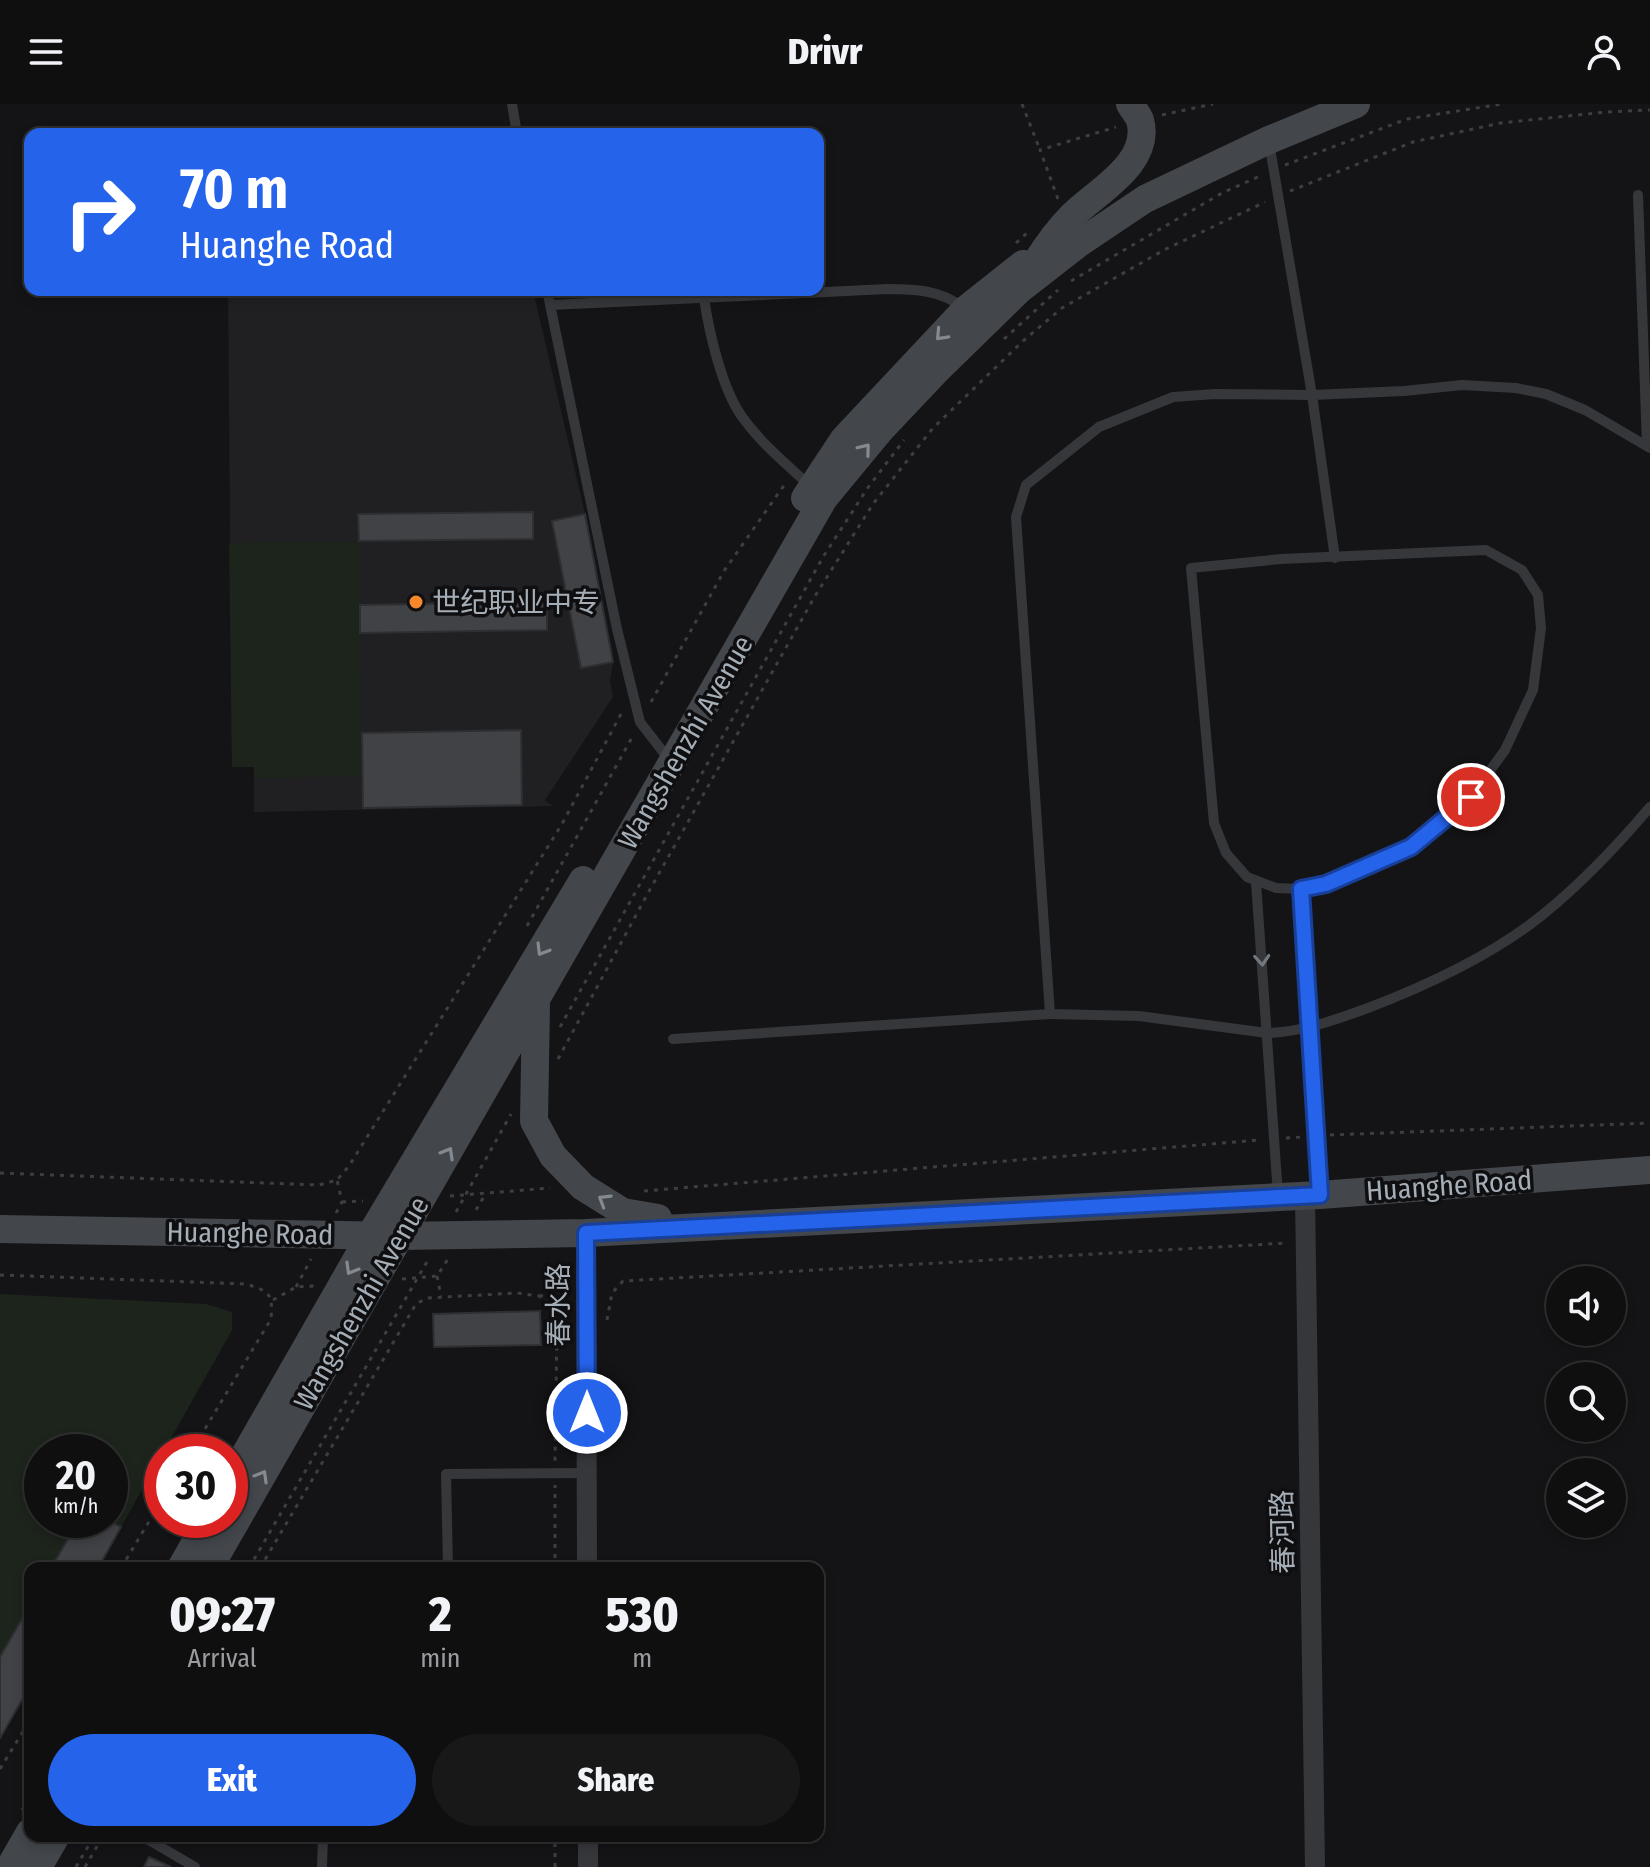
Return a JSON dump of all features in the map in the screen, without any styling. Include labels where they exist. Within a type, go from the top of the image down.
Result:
[{"type":"main road","points":[[1038,238],[1074,226],[1205,151],[1314,104]]},
{"type":"main road","name":"Wangshenzhi Avenue","points":[[212,1562],[536,1001],[809,485],[881,429],[1019,290],[1078,244],[1145,199],[1269,140],[1356,104]]},
{"type":"main road","points":[[982,326],[1038,238],[1071,217],[1123,172],[1140,143],[1135,112]]},
{"type":"main road","points":[[1019,290],[1038,238]]},
{"type":"main road","points":[[248,1450],[370,1236],[666,757]]},
{"type":"main road","points":[[536,1001],[534,1121],[553,1156],[583,1187],[623,1212],[706,1227]]},
{"type":"main road","name":"Huanghe Road","points":[[0,1229],[370,1236],[586,1233],[1301,1196],[1650,1170]]},
{"type":"main road","points":[[184,1562],[198,1538]]},
{"type":"main road","points":[[10,1867],[24,1842]]},
{"type":"main road","points":[[38,1867],[53,1842]]},
{"type":"street","name":"春河路","points":[[1301,1196],[1305,1242],[1315,1867]]},
{"type":"street","name":"春水路","points":[[586,1233],[587,1562]]},
{"type":"street","points":[[588,1842],[588,1867]]},
{"type":"lane","points":[[512,104],[516,128]]},
{"type":"lane","points":[[1269,140],[1312,395],[1335,558]]},
{"type":"lane","points":[[1638,195],[1648,446]]},
{"type":"lane","points":[[824,293],[920,289],[953,300],[982,326]]},
{"type":"lane","points":[[548,296],[617,629],[640,722],[666,757]]},
{"type":"lane","points":[[550,305],[752,296]]},
{"type":"lane","points":[[704,298],[711,341],[740,415],[763,442],[809,485]]},
{"type":"lane","points":[[1050,1014],[1016,517],[1026,485],[1099,427],[1173,397],[1215,394],[1312,395],[1462,385],[1516,388],[1546,394],[1585,410],[1648,446]]},
{"type":"lane","points":[[1486,550],[1522,570],[1538,595],[1541,628],[1533,690],[1505,750],[1471,797],[1411,847],[1326,884],[1301,889],[1276,888],[1256,882],[1247,877],[1226,853],[1214,823],[1191,568],[1281,559],[1486,550]]},
{"type":"lane","points":[[673,1039],[1050,1014],[1139,1016],[1267,1033],[1310,1027],[1392,999],[1465,966],[1541,916],[1617,847],[1650,807]]},
{"type":"lane","points":[[1256,882],[1275,1138],[1301,1196]]},
{"type":"lane","points":[[1301,889],[1316,1136],[1301,1196]]},
{"type":"lane","points":[[448,1562],[446,1474],[587,1473]]},
{"type":"lane","points":[[152,1842],[195,1867]]},
{"type":"lane","points":[[322,1867],[323,1842]]},
{"type":"path","points":[[1022,104],[1060,205]]},
{"type":"path","points":[[1040,150],[1135,112],[1213,104]]},
{"type":"path","points":[[982,326],[1067,283],[1222,193],[1274,170],[1407,119],[1502,104]]},
{"type":"path","points":[[556,1064],[815,596],[873,504],[933,428],[1023,341],[1062,308],[1164,250],[1278,196],[1413,142],[1501,123],[1650,110]]},
{"type":"path","points":[[1008,249],[1038,238]]},
{"type":"path","points":[[558,1031],[823,557],[867,489],[908,434]]},
{"type":"path","points":[[527,926],[724,571],[809,485]]},
{"type":"path","points":[[0,1173],[319,1185],[337,1180],[349,1166],[562,824],[621,714],[636,706]]},
{"type":"path","points":[[252,1562],[511,1113]]},
{"type":"path","points":[[645,1191],[1275,1138],[1650,1123]]},
{"type":"path","points":[[422,1198],[558,1187],[568,1172]]},
{"type":"path","points":[[337,1180],[342,1202],[393,1199]]},
{"type":"path","points":[[606,1323],[612,1293],[623,1281],[1305,1242]]},
{"type":"path","points":[[0,1275],[246,1284],[266,1291],[272,1300],[271,1319],[202,1434]]},
{"type":"path","points":[[437,1276],[441,1297]]},
{"type":"path","points":[[272,1300],[296,1287]]},
{"type":"path","points":[[264,1562],[416,1304],[427,1298],[517,1293],[539,1296],[554,1307],[557,1325],[555,1562]]},
{"type":"path","points":[[125,1562],[144,1530]]},
{"type":"path","points":[[0,1769],[24,1730]]},
{"type":"path","points":[[76,1867],[91,1842]]},
{"type":"path","points":[[85,1867],[100,1842]]},
{"type":"path","points":[[555,1842],[555,1867]]},
{"type":"shaded area","name":"世纪职业中专","points":[[228,296],[534,296],[585,514],[613,662],[610,681],[613,697],[545,800],[553,806],[254,812],[254,767],[232,767]]},
{"type":"shaded area","points":[[359,541],[362,776],[254,778],[254,767],[232,767],[229,543]]},
{"type":"shaded area","points":[[0,1294],[206,1304],[232,1312],[232,1330],[173,1434],[144,1434],[144,1486],[128,1515],[128,1434],[24,1434],[24,1538],[68,1538],[54,1562],[24,1562],[24,1615],[0,1657]]},
{"type":"building","points":[[533,512],[533,539],[359,541],[358,514]]},
{"type":"building","points":[[585,514],[613,662],[581,668],[552,521]]},
{"type":"building","points":[[547,602],[547,630],[360,633],[360,605]]},
{"type":"building","points":[[521,730],[522,805],[363,808],[362,733]]},
{"type":"building","points":[[540,1311],[541,1345],[434,1347],[433,1314]]},
{"type":"building","points":[[68,1538],[115,1538],[101,1562],[54,1562]]},
{"type":"building","points":[[24,1615],[24,1696],[0,1738],[0,1657]]},
{"type":"building","points":[[149,1857],[171,1867],[144,1867]]},
{"type":"place","name":"世纪职业中专","points":[[416,602]]},
{"type":"route","points":[[587,1413],[586,1233],[1320,1195],[1301,889],[1326,884],[1411,847],[1471,797]]}]
